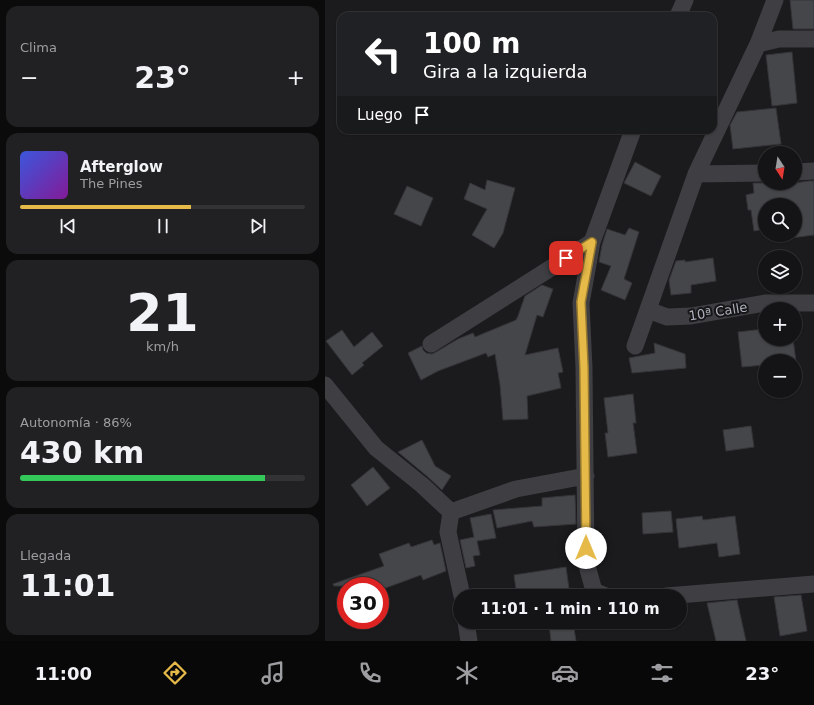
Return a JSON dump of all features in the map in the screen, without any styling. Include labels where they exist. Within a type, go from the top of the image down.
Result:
[{"type":"street","points":[[680,12],[685,0]]},
{"type":"street","points":[[717,130],[758,44],[775,0]]},
{"type":"street","points":[[758,44],[779,39],[814,39]]},
{"type":"street","points":[[593,589],[586,562],[584,368],[581,302],[592,242],[632,134]]},
{"type":"street","points":[[635,346],[696,174],[715,134]]},
{"type":"street","points":[[802,172],[814,171]]},
{"type":"street","points":[[696,174],[758,173]]},
{"type":"street","points":[[431,344],[592,242]]},
{"type":"street","name":"10ª Calle","points":[[648,310],[667,317],[685,316],[765,303],[814,303]]},
{"type":"street","points":[[325,385],[376,448],[422,485],[451,512]]},
{"type":"street","points":[[451,512],[516,489],[586,476]]},
{"type":"street","points":[[451,512],[448,532],[460,589]]},
{"type":"street","points":[[687,594],[814,584]]},
{"type":"street","points":[[467,629],[469,641]]},
{"type":"building","points":[[790,0],[814,0],[814,29],[793,29]]},
{"type":"building","points":[[792,52],[797,103],[772,106],[766,55]]},
{"type":"building","points":[[776,108],[781,144],[733,149],[730,125],[737,112]]},
{"type":"building","points":[[635,162],[661,176],[651,196],[624,183]]},
{"type":"building","points":[[487,180],[515,188],[503,233],[494,248],[472,235],[487,209],[464,199],[470,183],[485,190]]},
{"type":"building","points":[[814,181],[814,235],[802,237],[802,198],[758,198],[758,230],[754,231],[751,210],[748,210],[746,195],[754,193],[753,183],[758,183],[758,190],[802,190],[802,182]]},
{"type":"building","points":[[407,186],[433,198],[421,226],[394,214]]},
{"type":"building","points":[[629,228],[639,232],[624,279],[632,283],[625,300],[601,290],[611,266],[599,262],[607,229],[625,235]]},
{"type":"building","points":[[713,258],[716,281],[691,285],[691,293],[671,295],[669,280],[676,261],[685,260],[685,262]]},
{"type":"building","points":[[542,285],[553,289],[543,317],[537,315],[525,355],[558,348],[563,372],[558,373],[561,388],[527,396],[528,419],[503,420],[500,385],[495,354],[488,357],[486,353],[438,371],[421,380],[408,353],[422,346],[426,353],[432,354],[458,339],[473,333],[475,337],[516,320],[525,296]]},
{"type":"building","points":[[342,330],[354,347],[372,332],[383,346],[362,363],[364,365],[352,375],[326,341]]},
{"type":"building","points":[[758,330],[758,346],[794,346],[795,354],[758,354],[758,366],[742,367],[738,332]]},
{"type":"building","points":[[654,343],[685,354],[686,368],[632,373],[629,358],[655,353]]},
{"type":"building","points":[[633,394],[636,423],[633,423],[637,453],[608,457],[605,433],[608,433],[604,398]]},
{"type":"building","points":[[751,426],[754,447],[726,451],[723,430]]},
{"type":"building","points":[[422,440],[435,466],[451,476],[442,490],[398,452]]},
{"type":"building","points":[[373,467],[390,488],[367,506],[351,485]]},
{"type":"building","points":[[575,495],[576,524],[534,527],[532,521],[497,528],[493,510],[542,506],[542,498]]},
{"type":"building","points":[[671,511],[673,532],[643,534],[642,513]]},
{"type":"building","points":[[491,514],[496,538],[477,541],[480,555],[473,556],[475,566],[466,568],[460,540],[474,537],[470,518]]},
{"type":"building","points":[[702,516],[703,520],[735,516],[740,554],[719,557],[717,543],[679,548],[676,519]]},
{"type":"building","points":[[432,540],[434,545],[440,543],[446,571],[423,580],[421,575],[389,587],[389,577],[353,577],[384,566],[379,554],[409,543],[411,547]]},
{"type":"building","points":[[566,567],[569,589],[516,589],[514,575]]},
{"type":"building","points":[[801,595],[807,631],[780,636],[774,597]]},
{"type":"building","points":[[737,600],[746,641],[716,641],[707,603]]},
{"type":"building","points":[[550,629],[574,629],[576,641],[551,641]]},
{"type":"route","points":[[566,258],[592,242],[581,302],[584,368],[586,548]]}]
